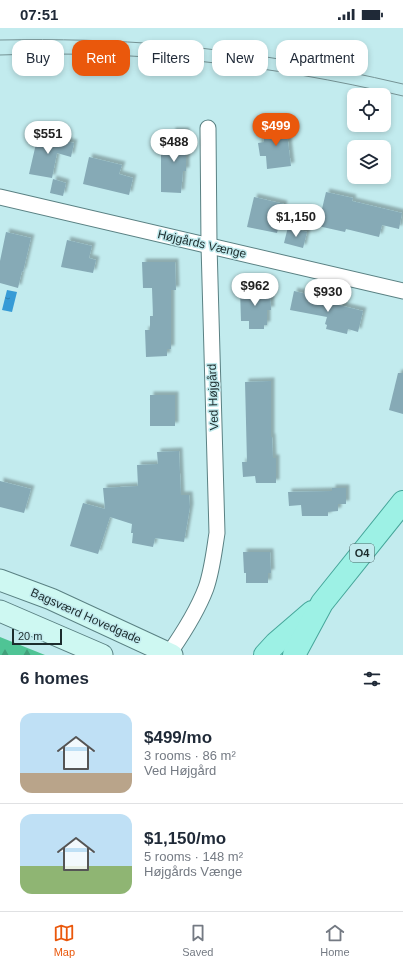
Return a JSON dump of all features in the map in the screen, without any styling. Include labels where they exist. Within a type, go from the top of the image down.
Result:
[{"type":"main road","name":"O4","points":[[265,655],[276,643],[322,603],[403,502]]},
{"type":"main road","name":"O4","points":[[294,655],[322,603]]},
{"type":"street","name":"Ved Højgård","points":[[169,654],[194,613],[206,588],[213,562],[217,533],[209,246],[208,128]]},
{"type":"street","name":"Højgårds Vænge","points":[[0,197],[403,291]]},
{"type":"street","name":"Bagsværd Hovedgade","points":[[0,580],[51,599],[169,654]]},
{"type":"street","points":[[0,611],[102,655]]},
{"type":"green space","points":[[0,637],[45,655],[0,655]]},
{"type":"water","points":[[7,290],[17,292],[12,312],[2,310]]},
{"type":"building","points":[[286,125],[291,166],[267,169],[266,156],[260,156],[258,143],[264,142],[263,128]]},
{"type":"building","points":[[172,131],[186,131],[186,171],[183,171],[181,193],[161,192],[161,152],[169,152],[169,136],[172,136]]},
{"type":"building","points":[[38,135],[74,143],[71,157],[57,153],[52,178],[29,174]]},
{"type":"building","points":[[89,157],[122,165],[119,174],[133,178],[129,195],[83,184]]},
{"type":"building","points":[[53,179],[66,183],[63,196],[50,193]]},
{"type":"building","points":[[326,192],[353,198],[352,201],[402,213],[399,229],[382,225],[379,237],[346,229],[345,232],[318,226]]},
{"type":"building","points":[[254,197],[284,204],[277,233],[247,227]]},
{"type":"building","points":[[288,227],[307,232],[303,248],[284,243]]},
{"type":"building","points":[[6,232],[31,238],[18,288],[0,283],[0,261]]},
{"type":"building","points":[[67,240],[92,246],[89,258],[96,260],[93,273],[61,267]]},
{"type":"building","points":[[142,262],[175,262],[176,290],[171,290],[171,349],[167,349],[167,356],[146,357],[145,330],[150,330],[150,316],[153,316],[152,288],[143,288]]},
{"type":"building","points":[[270,288],[271,310],[267,310],[267,325],[264,325],[264,329],[249,329],[249,321],[241,321],[240,289]]},
{"type":"building","points":[[294,291],[311,295],[310,298],[363,311],[358,332],[348,329],[347,334],[326,329],[327,325],[325,324],[327,317],[290,310]]},
{"type":"building","points":[[398,373],[403,373],[403,414],[389,410]]},
{"type":"building","points":[[271,381],[271,437],[273,458],[276,458],[276,483],[256,483],[255,476],[243,477],[242,462],[247,462],[245,382]]},
{"type":"building","points":[[150,395],[175,395],[175,426],[150,426]]},
{"type":"building","points":[[179,451],[181,495],[189,495],[190,507],[184,542],[155,538],[153,547],[132,543],[132,524],[110,517],[98,554],[70,546],[83,503],[105,509],[103,488],[138,486],[137,465],[158,464],[157,452]]},
{"type":"building","points":[[0,481],[31,489],[24,513],[0,507]]},
{"type":"building","points":[[332,488],[346,488],[346,504],[338,504],[338,511],[328,512],[328,516],[302,516],[301,505],[289,506],[288,492],[332,491]]},
{"type":"building","points":[[243,552],[270,552],[271,573],[268,573],[268,583],[246,583]]},
{"type":"tram line","points":[[0,40],[106,41],[200,48],[287,60],[403,84]]},
{"type":"tram line","points":[[0,55],[103,55],[153,57],[203,62],[303,75],[403,96]]}]
